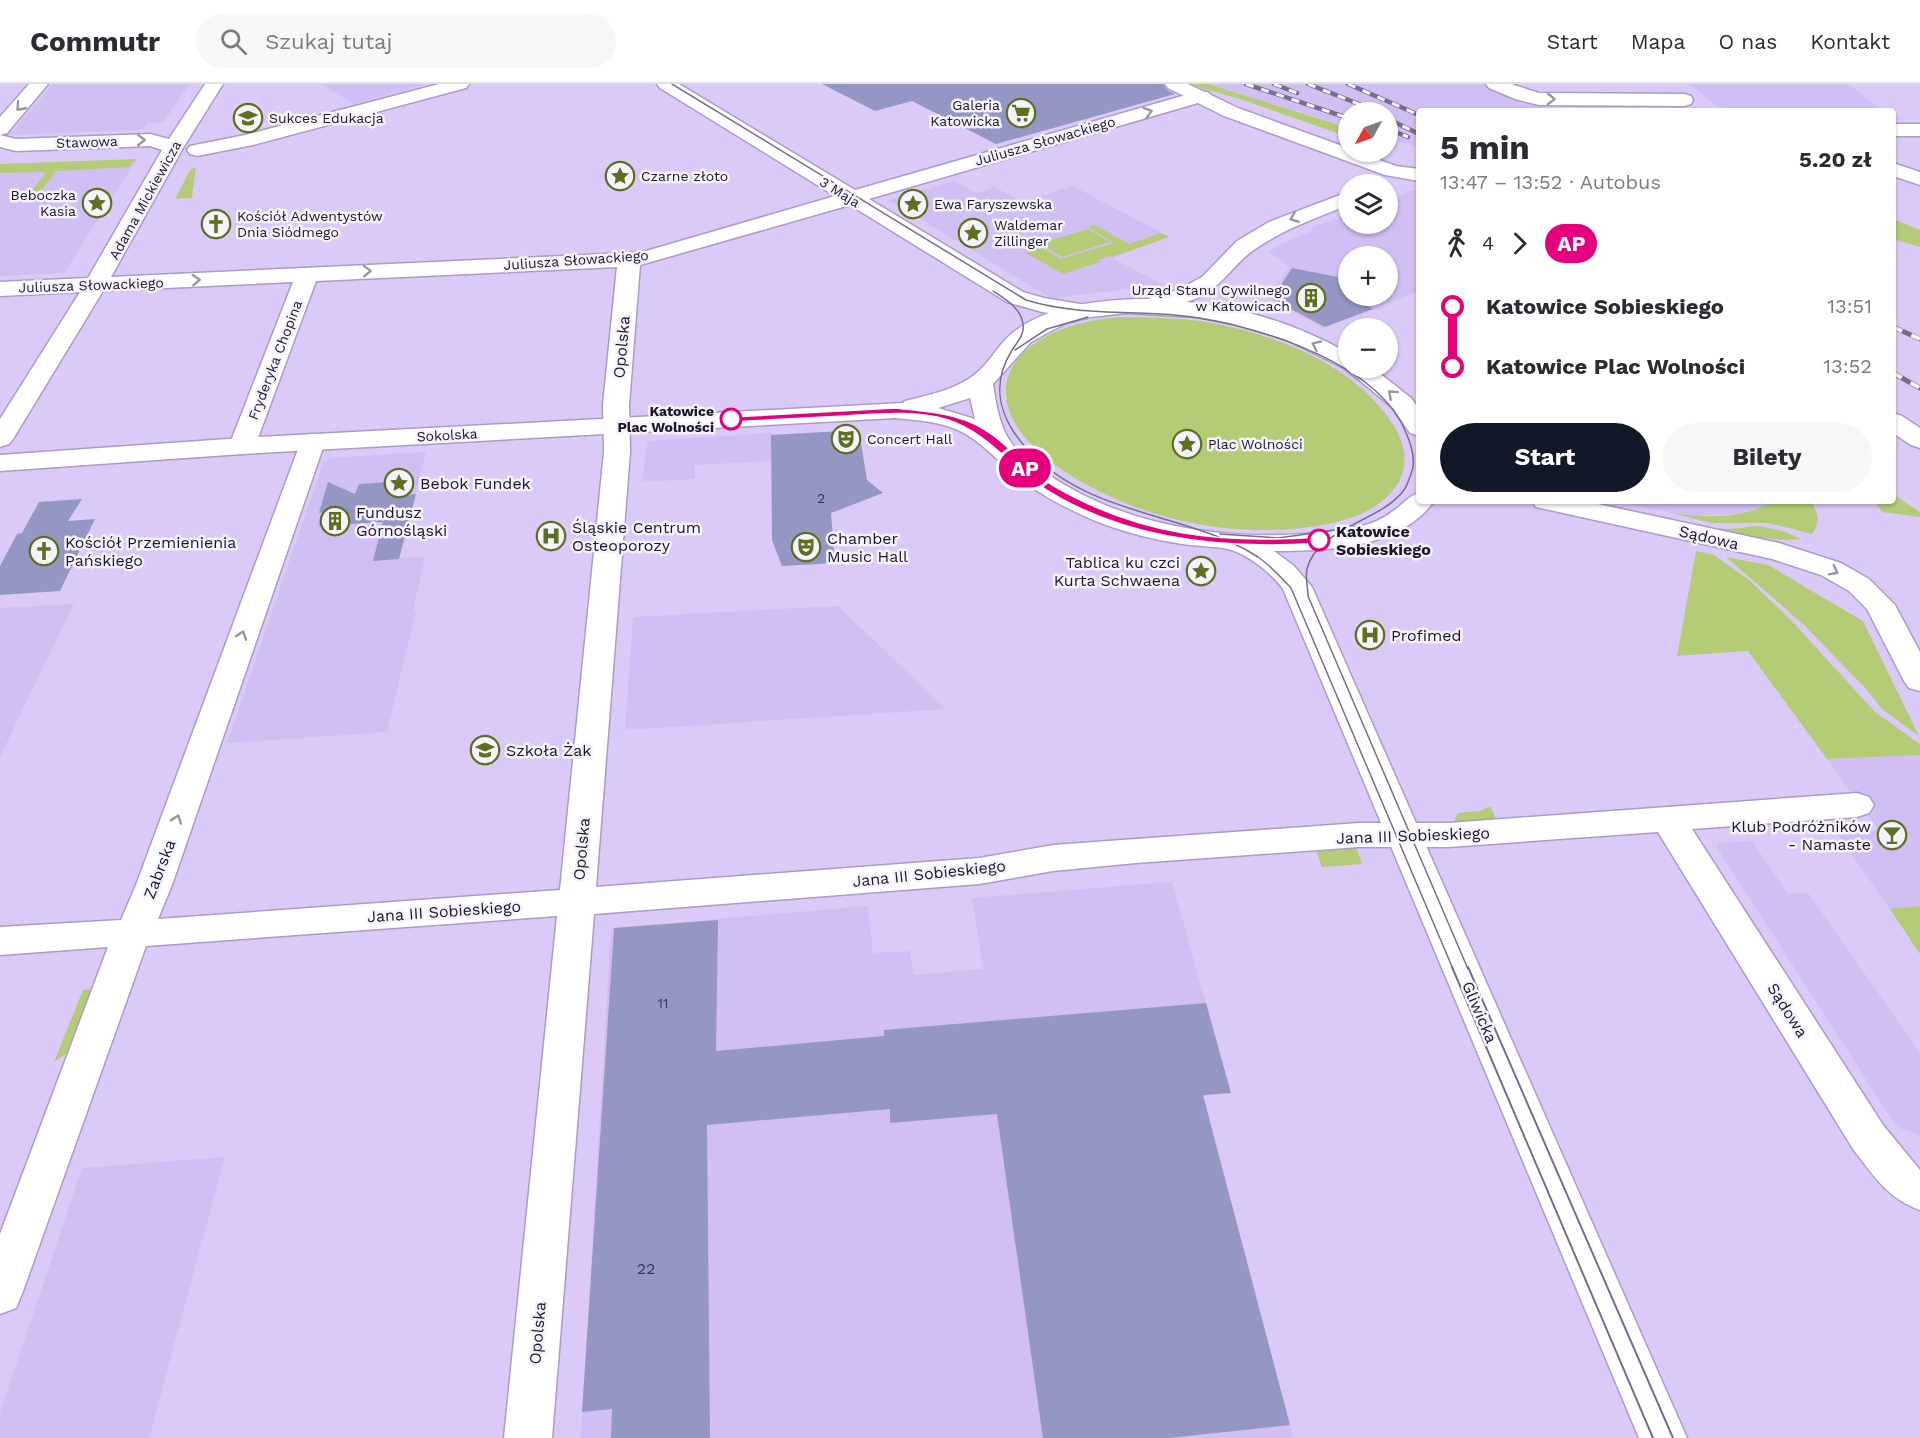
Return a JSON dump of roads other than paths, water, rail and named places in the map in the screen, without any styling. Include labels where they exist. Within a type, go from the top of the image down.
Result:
[{"type":"street","points":[[0,129],[39,84]]},
{"type":"street","name":"Adama Mickiewicza","points":[[0,439],[95,286],[173,148],[214,84]]},
{"type":"street","points":[[197,150],[242,149],[460,84]]},
{"type":"street","name":"3 Maja","points":[[666,84],[1016,297],[1042,305],[1084,311]]},
{"type":"street","points":[[1174,84],[1231,112],[1399,174],[1416,174]]},
{"type":"street","points":[[1495,84],[1521,95],[1539,99],[1688,105]]},
{"type":"street","points":[[1665,84],[1688,105]]},
{"type":"street","points":[[1202,96],[1239,106],[1338,141]]},
{"type":"street","name":"Juliusza Słowackiego","points":[[0,289],[629,260],[660,254],[1202,96]]},
{"type":"street","points":[[1896,130],[1920,130]]},
{"type":"street","name":"Stawowa","points":[[0,141],[16,144],[150,140],[167,144],[173,148]]},
{"type":"street","points":[[1398,161],[1416,172]]},
{"type":"street","points":[[1896,170],[1920,179]]},
{"type":"street","points":[[1398,181],[1416,175]]},
{"type":"street","points":[[1338,202],[1291,219],[1269,230],[1238,253],[1210,282],[1194,291],[1163,301],[1084,311],[1050,322],[1024,335],[1010,347],[980,382],[989,422],[1000,446],[1038,480],[1103,515],[1156,532],[1236,542],[1279,543],[1350,537],[1387,527],[1402,518],[1417,504]]},
{"type":"street","name":"Opolska","points":[[528,1438],[617,452],[616,405],[629,260]]},
{"type":"street","name":"Fryderyka Chopina","points":[[242,446],[308,273]]},
{"type":"street","points":[[1016,297],[1017,314],[1024,335]]},
{"type":"street","points":[[1118,306],[1168,307],[1227,316],[1296,336],[1338,357]]},
{"type":"street","points":[[1371,378],[1402,403],[1416,424]]},
{"type":"street","name":"Sokolska","points":[[0,463],[242,446],[895,410],[947,399],[980,382]]},
{"type":"street","name":"Sokolska","points":[[895,410],[934,414],[955,419],[973,427],[1000,446]]},
{"type":"street","points":[[1896,423],[1920,440]]},
{"type":"street","name":"Zabrska","points":[[0,1294],[115,975],[154,885],[312,442]]},
{"type":"street","name":"Sądowa","points":[[1559,504],[1807,560],[1831,568],[1859,585],[1880,605],[1920,681]]},
{"type":"street","points":[[1297,586],[1296,572],[1300,560],[1307,549],[1320,540]]},
{"type":"street","name":"Gliwicka","points":[[1236,542],[1287,573],[1297,586],[1663,1438]]},
{"type":"street","name":"Jana III Sobieskiego","points":[[0,941],[133,932],[178,932],[979,871],[1053,858],[1136,851],[1359,835],[1449,835],[1857,805]]},
{"type":"street","name":"Sądowa","points":[[1668,819],[1862,1127],[1914,1192]]},
{"type":"tram line","points":[[672,84],[1026,300],[1044,305],[1100,312],[1174,315],[1234,325],[1267,334],[1332,361],[1360,379],[1384,399],[1401,422],[1411,447],[1413,468],[1408,482],[1394,501],[1336,534],[1313,555],[1306,572],[1308,596],[1468,969]]},
{"type":"tram line","points":[[993,291],[1016,309],[1022,318],[1021,335],[1004,365],[1000,391],[1005,416],[1028,450],[1053,472],[1081,489],[1110,502],[1201,530],[1230,542],[1263,560],[1291,588],[1453,969]]},
{"type":"tram line","points":[[1015,350],[1047,329],[1088,317]]},
{"type":"tram line","points":[[1220,534],[1278,538],[1336,530]]},
{"type":"tram line","points":[[1452,967],[1653,1438]]},
{"type":"tram line","points":[[1468,967],[1673,1438]]},
{"type":"railway","points":[[1246,84],[1338,115]]},
{"type":"railway","points":[[1274,84],[1297,93]]},
{"type":"railway","points":[[1308,84],[1354,102]]},
{"type":"railway","points":[[1348,84],[1416,114]]},
{"type":"railway","points":[[1398,124],[1416,133]]},
{"type":"railway","points":[[1398,133],[1408,137]]},
{"type":"railway","points":[[1896,328],[1920,339]]},
{"type":"railway","points":[[1896,375],[1920,388]]},
{"type":"place","name":"Galeria Katowicka","points":[[1021,113]]},
{"type":"place","name":"Sukces Edukacja","points":[[248,118]]},
{"type":"place","name":"Czarne złoto","points":[[620,176]]},
{"type":"place","name":"Beboczka Kasia","points":[[97,203]]},
{"type":"place","name":"Ewa Faryszewska","points":[[913,204]]},
{"type":"place","name":"Kościół Adwentystów Dnia Siódmego","points":[[216,224]]},
{"type":"place","name":"Waldemar Zillinger","points":[[973,233]]},
{"type":"place","name":"Urząd Stanu Cywilnego w Katowicach","points":[[1311,298]]},
{"type":"place","name":"Katowice Plac Wolności","points":[[731,419]]},
{"type":"place","name":"Concert Hall","points":[[846,439]]},
{"type":"place","name":"Plac Wolności","points":[[1187,444]]},
{"type":"place","name":"Bebok Fundek","points":[[399,483]]},
{"type":"place","name":"Fundusz Górnośląski","points":[[335,521]]},
{"type":"place","name":"Śląskie Centrum Osteoporozy","points":[[551,536]]},
{"type":"place","name":"Katowice Sobieskiego","points":[[1319,540]]},
{"type":"place","name":"Chamber Music Hall","points":[[806,547]]},
{"type":"place","name":"Kościół Przemienienia Pańskiego","points":[[44,551]]},
{"type":"place","name":"Tablica ku czci Kurta Schwaena","points":[[1201,571]]},
{"type":"place","name":"Profimed","points":[[1370,635]]},
{"type":"place","name":"Szkoła Żak","points":[[485,750]]},
{"type":"place","name":"Klub Podróżników - Namaste","points":[[1892,835]]}]
